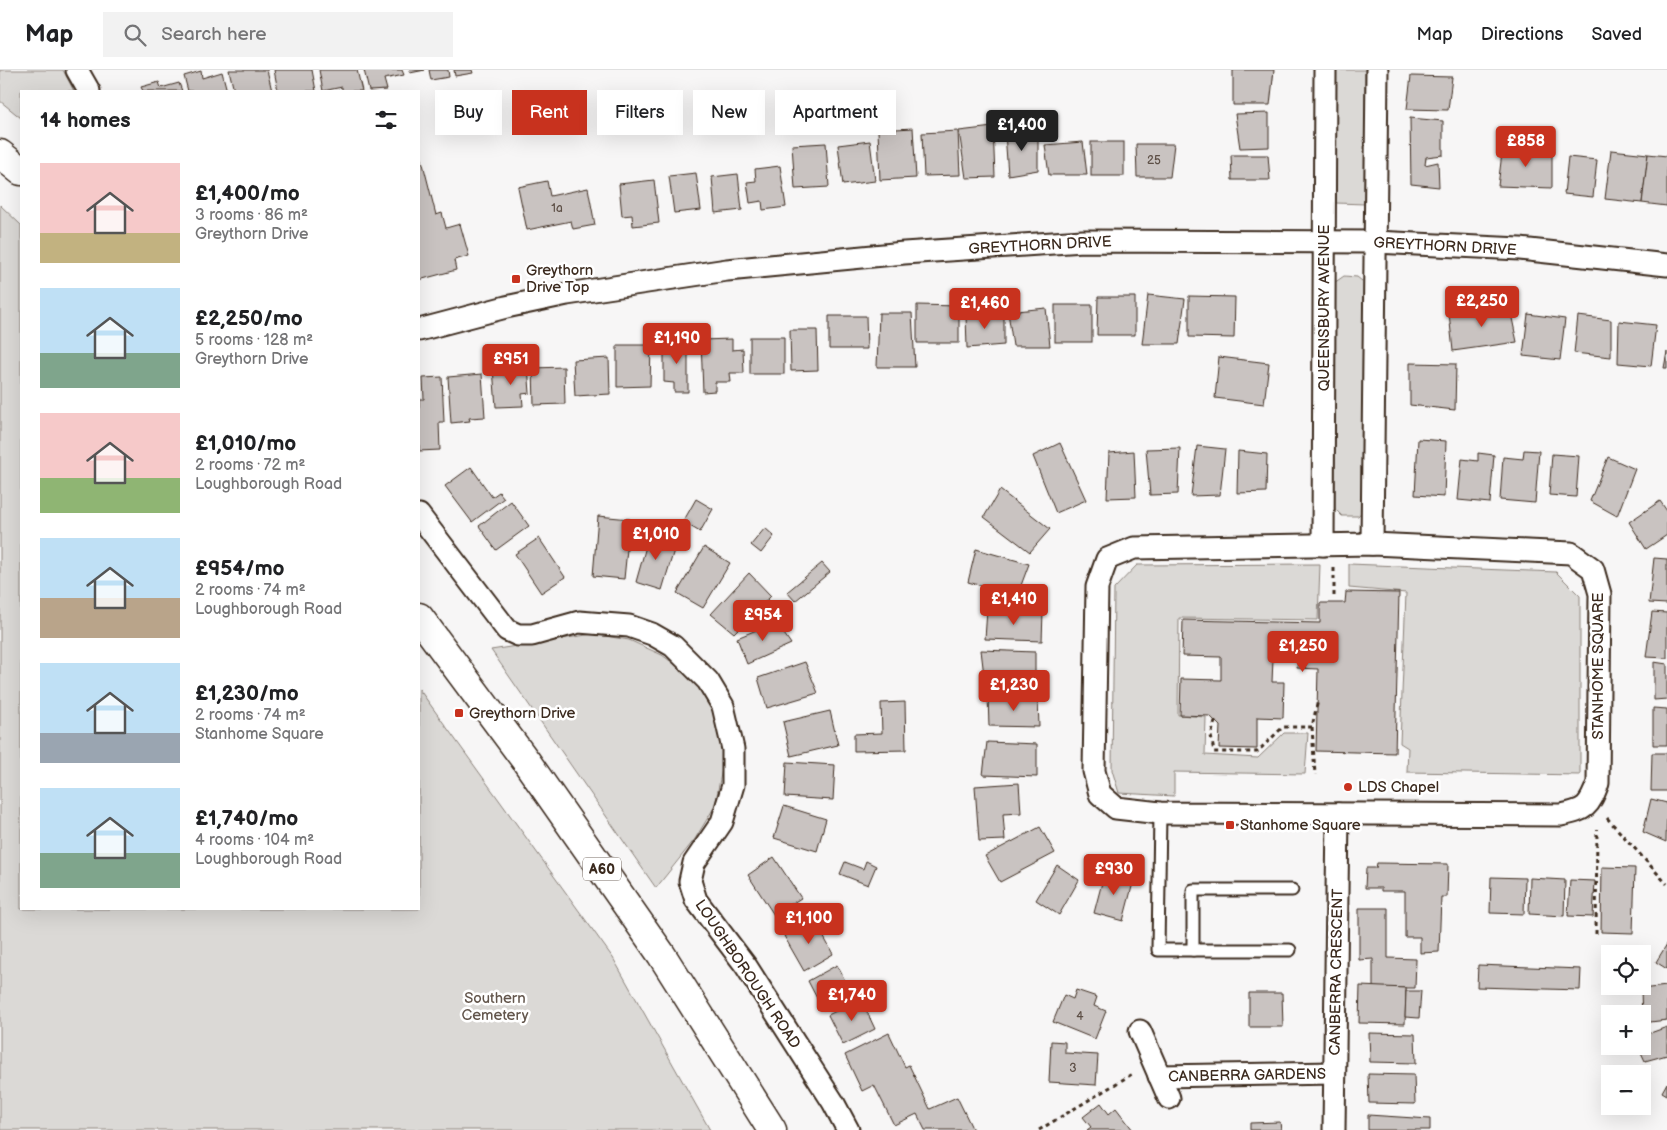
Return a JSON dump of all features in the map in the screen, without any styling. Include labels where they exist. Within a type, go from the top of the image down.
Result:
[{"type":"main road","points":[[0,154],[20,170]]},
{"type":"main road","name":"A60","points":[[420,618],[526,761],[661,954],[772,1130]]},
{"type":"street","points":[[77,70],[88,90]]},
{"type":"street","name":"QUEENSBURY AVENUE","points":[[1323,545],[1325,70]]},
{"type":"street","points":[[1372,544],[1377,70]]},
{"type":"street","name":"GREYTHORN DRIVE","points":[[420,330],[506,307],[567,294],[737,269],[904,253],[1083,241],[1375,242],[1520,249],[1667,265]]},
{"type":"street","name":"LOUGHBOROUGH ROAD","points":[[420,516],[507,630],[518,635],[532,635],[580,622],[629,626],[652,634],[673,646],[708,681],[723,706],[734,749],[733,785],[722,822],[694,863],[690,881],[696,900],[746,966],[833,1102],[848,1130]]},
{"type":"street","name":"STANHOME SQUARE","points":[[1372,544],[1571,553],[1593,569],[1600,594],[1598,783],[1591,802],[1578,811],[1561,815],[1160,813],[1116,808],[1100,794],[1094,771],[1097,587],[1107,559],[1134,548],[1323,545],[1372,544]]},
{"type":"street","name":"CANBERRA CRESCENT","points":[[1334,1130],[1338,814]]},
{"type":"street","name":"CANBERRA GARDENS","points":[[1140,1031],[1169,1098]]},
{"type":"street","name":"CANBERRA GARDENS","points":[[1156,1069],[1334,1073]]},
{"type":"lane","points":[[1160,813],[1158,950],[1290,950]]},
{"type":"lane","points":[[1193,950],[1193,890],[1292,890]]},
{"type":"path","points":[[1315,775],[1312,727],[1318,700]]},
{"type":"path","points":[[1214,721],[1211,736],[1214,752],[1258,752],[1283,727],[1312,727]]},
{"type":"path","points":[[1601,820],[1604,816],[1667,884]]},
{"type":"path","points":[[1596,934],[1597,824]]},
{"type":"path","points":[[1039,1130],[1156,1069]]},
{"type":"green space","points":[[0,70],[63,70],[73,90],[20,90],[20,117],[0,101]]},
{"type":"green space","points":[[1336,70],[1365,70],[1365,204],[1336,203]]},
{"type":"green space","name":"Southern Cemetery","points":[[0,205],[20,224],[20,910],[420,910],[420,690],[613,958],[710,1130],[0,1130]]},
{"type":"green space","points":[[1344,276],[1357,277],[1367,285],[1365,508],[1358,516],[1342,516],[1335,509],[1334,283]]},
{"type":"green space","points":[[1320,564],[1318,620],[1179,618],[1178,715],[1206,717],[1205,755],[1258,758],[1284,733],[1308,733],[1305,774],[1174,772],[1174,796],[1119,793],[1112,770],[1114,589],[1137,565]]},
{"type":"green space","points":[[1349,564],[1556,572],[1580,596],[1580,775],[1407,772],[1408,748],[1400,743],[1406,593],[1349,588]]},
{"type":"green space","points":[[593,634],[629,640],[662,655],[695,679],[717,719],[723,763],[715,806],[695,839],[656,888],[491,650]]},
{"type":"building","points":[[229,70],[267,70],[272,90],[234,90]]},
{"type":"building","points":[[274,70],[312,70],[316,90],[278,90]]},
{"type":"building","points":[[319,70],[357,70],[362,90],[342,90],[342,87],[323,90]]},
{"type":"building","points":[[364,70],[402,70],[404,75],[384,79],[387,90],[369,90]]},
{"type":"building","points":[[409,70],[425,70],[410,73]]},
{"type":"building","points":[[429,70],[448,70],[449,77],[431,80]]},
{"type":"building","points":[[454,70],[472,70],[473,73],[455,76]]},
{"type":"building","points":[[1233,70],[1274,70],[1270,105],[1233,105]]},
{"type":"building","points":[[201,71],[202,78],[222,72],[227,90],[188,90],[184,76]]},
{"type":"building","points":[[1411,76],[1452,77],[1448,110],[1407,109]]},
{"type":"building","points":[[159,82],[161,88],[179,83],[182,90],[142,90],[141,87]]},
{"type":"building","points":[[1269,113],[1269,147],[1240,148],[1235,114]]},
{"type":"building","points":[[1410,118],[1443,121],[1443,155],[1426,157],[1425,165],[1438,162],[1439,187],[1411,184]]},
{"type":"building","points":[[993,127],[995,177],[966,178],[959,131]]},
{"type":"building","points":[[913,128],[916,178],[880,180],[878,135],[896,135],[896,129]]},
{"type":"building","points":[[958,131],[960,175],[924,176],[922,133]]},
{"type":"building","points":[[1038,132],[1038,170],[1008,175],[1005,133]]},
{"type":"building","points":[[870,141],[875,181],[843,185],[838,145]]},
{"type":"building","points":[[1083,142],[1087,175],[1049,175],[1045,145]]},
{"type":"building","points":[[1091,142],[1124,142],[1124,176],[1091,176]]},
{"type":"building","points":[[826,143],[829,187],[795,189],[792,145]]},
{"type":"building","points":[[1136,144],[1174,144],[1170,177],[1137,177]]},
{"type":"building","points":[[1503,145],[1552,151],[1552,188],[1498,186]]},
{"type":"building","points":[[1611,150],[1648,154],[1642,203],[1605,199]]},
{"type":"building","points":[[420,152],[436,215],[442,213],[446,228],[460,224],[469,256],[454,260],[456,270],[420,280]]},
{"type":"building","points":[[1648,154],[1667,156],[1667,206],[1642,203]]},
{"type":"building","points":[[1231,155],[1268,155],[1270,180],[1232,180]]},
{"type":"building","points":[[1568,157],[1597,160],[1593,197],[1564,194]]},
{"type":"building","points":[[780,166],[786,207],[763,210],[762,201],[750,203],[747,182],[756,181],[755,169]]},
{"type":"building","points":[[696,173],[701,210],[674,213],[669,176]]},
{"type":"building","points":[[738,174],[742,210],[715,213],[712,177]]},
{"type":"building","points":[[654,180],[659,223],[633,226],[632,215],[622,216],[619,184]]},
{"type":"building","points":[[547,181],[550,196],[588,188],[595,225],[573,229],[571,221],[527,230],[518,187]]},
{"type":"building","points":[[1148,295],[1185,299],[1179,344],[1142,344]]},
{"type":"building","points":[[1189,296],[1235,297],[1234,338],[1189,337]]},
{"type":"building","points":[[1098,297],[1135,297],[1135,335],[1097,335]]},
{"type":"building","points":[[1509,304],[1517,342],[1453,351],[1449,313]]},
{"type":"building","points":[[917,305],[959,306],[959,343],[917,343]]},
{"type":"building","points":[[1055,305],[1092,305],[1092,342],[1055,342]]},
{"type":"building","points":[[1046,308],[1050,346],[1013,346],[1008,312]]},
{"type":"building","points":[[1004,311],[1004,345],[967,348],[966,315]]},
{"type":"building","points":[[879,313],[912,313],[915,367],[877,367]]},
{"type":"building","points":[[1528,314],[1565,319],[1560,360],[1523,356]]},
{"type":"building","points":[[829,316],[866,316],[867,349],[829,349]]},
{"type":"building","points":[[1578,316],[1611,320],[1611,357],[1574,353]]},
{"type":"building","points":[[1619,321],[1656,325],[1651,366],[1618,363]]},
{"type":"building","points":[[790,330],[817,330],[818,370],[791,371]]},
{"type":"building","points":[[750,337],[784,337],[784,374],[750,374]]},
{"type":"building","points":[[732,339],[732,350],[743,349],[744,373],[730,373],[731,382],[715,382],[715,391],[703,392],[701,340]]},
{"type":"building","points":[[664,342],[688,342],[688,392],[674,392],[674,383],[664,382]]},
{"type":"building","points":[[617,345],[651,345],[650,386],[617,387]]},
{"type":"building","points":[[1667,352],[1667,368],[1664,368]]},
{"type":"building","points":[[1219,357],[1269,363],[1264,404],[1215,398]]},
{"type":"building","points":[[609,358],[610,394],[575,396],[573,360]]},
{"type":"building","points":[[1410,363],[1456,364],[1455,410],[1410,405]]},
{"type":"building","points":[[528,366],[530,393],[522,394],[523,406],[496,407],[493,368]]},
{"type":"building","points":[[564,367],[565,404],[534,405],[533,368]]},
{"type":"building","points":[[482,374],[485,417],[469,418],[470,421],[451,423],[448,377]]},
{"type":"building","points":[[442,377],[444,422],[439,422],[440,450],[420,451],[420,399],[424,399],[423,378]]},
{"type":"building","points":[[1418,439],[1446,441],[1444,497],[1415,495]]},
{"type":"building","points":[[1060,443],[1086,500],[1056,513],[1033,456]]},
{"type":"building","points":[[1197,446],[1225,449],[1220,495],[1191,496]]},
{"type":"building","points":[[1180,448],[1178,494],[1150,495],[1146,449]]},
{"type":"building","points":[[1524,450],[1539,451],[1535,503],[1500,500],[1503,457],[1523,459]]},
{"type":"building","points":[[1134,451],[1136,497],[1107,498],[1109,453]]},
{"type":"building","points":[[1238,451],[1267,454],[1266,492],[1237,493]]},
{"type":"building","points":[[1478,453],[1494,455],[1490,503],[1458,500],[1462,459],[1478,461]]},
{"type":"building","points":[[1552,454],[1579,456],[1576,497],[1549,495]]},
{"type":"building","points":[[1608,457],[1635,469],[1617,516],[1590,501]]},
{"type":"building","points":[[471,467],[492,497],[499,492],[504,498],[472,522],[445,486]]},
{"type":"building","points":[[1000,490],[1050,529],[1030,552],[984,517]]},
{"type":"building","points":[[696,499],[713,509],[700,532],[683,522]]},
{"type":"building","points":[[511,501],[529,526],[496,550],[479,526]]},
{"type":"building","points":[[1660,501],[1667,511],[1667,535],[1646,549],[1629,522]]},
{"type":"building","points":[[598,516],[630,519],[624,579],[593,576]]},
{"type":"building","points":[[765,528],[774,536],[761,553],[751,545]]},
{"type":"building","points":[[650,532],[677,540],[662,590],[636,582]]},
{"type":"building","points":[[539,538],[565,577],[541,593],[515,554]]},
{"type":"building","points":[[704,547],[730,563],[703,608],[677,593]]},
{"type":"building","points":[[976,549],[1029,564],[1017,596],[968,582]]},
{"type":"building","points":[[1654,558],[1667,559],[1667,604],[1649,603]]},
{"type":"building","points":[[822,563],[830,572],[795,601],[787,592]]},
{"type":"building","points":[[749,573],[771,596],[734,633],[711,614]]},
{"type":"building","points":[[1346,592],[1399,593],[1395,753],[1316,751],[1318,669],[1297,668],[1298,659],[1273,659],[1272,682],[1284,682],[1283,718],[1257,717],[1257,749],[1219,748],[1220,726],[1210,716],[1180,715],[1181,679],[1221,680],[1221,657],[1182,656],[1183,620],[1320,623],[1320,603],[1345,603]]},
{"type":"building","points":[[987,610],[1043,612],[1042,641],[985,639]]},
{"type":"building","points":[[1652,612],[1667,613],[1667,658],[1646,657]]},
{"type":"building","points":[[776,622],[791,644],[747,664],[737,638]]},
{"type":"building","points":[[981,650],[1035,652],[1035,685],[985,684]]},
{"type":"building","points":[[805,662],[818,693],[767,708],[758,678]]},
{"type":"building","points":[[1654,662],[1667,664],[1667,699],[1654,700]]},
{"type":"building","points":[[988,697],[1038,698],[1039,727],[989,726]]},
{"type":"building","points":[[905,702],[906,750],[854,751],[854,734],[882,733],[881,703]]},
{"type":"building","points":[[1653,708],[1667,709],[1667,745],[1653,745]]},
{"type":"building","points":[[830,711],[838,745],[791,756],[783,722]]},
{"type":"building","points":[[987,742],[1037,744],[1037,777],[983,775]]},
{"type":"building","points":[[1652,753],[1667,753],[1667,791],[1651,791]]},
{"type":"building","points":[[787,762],[835,765],[833,800],[785,797]]},
{"type":"building","points":[[1019,783],[1021,813],[1003,814],[1005,840],[979,841],[975,786]]},
{"type":"building","points":[[1651,799],[1667,803],[1666,842],[1643,832]]},
{"type":"building","points":[[784,806],[826,819],[817,851],[774,838]]},
{"type":"building","points":[[1040,827],[1055,853],[1000,882],[985,856]]},
{"type":"building","points":[[774,857],[801,898],[774,915],[748,875]]},
{"type":"building","points":[[866,861],[876,866],[868,885],[840,874],[845,862],[863,869]]},
{"type":"building","points":[[1377,863],[1448,864],[1447,897],[1441,897],[1439,952],[1420,953],[1420,937],[1405,937],[1405,891],[1381,891],[1381,888],[1365,888],[1366,868],[1376,868]]},
{"type":"building","points":[[1057,865],[1079,880],[1059,915],[1036,900]]},
{"type":"building","points":[[1602,867],[1635,868],[1633,933],[1601,932]]},
{"type":"building","points":[[1105,871],[1134,879],[1123,921],[1094,913]]},
{"type":"building","points":[[1491,877],[1525,878],[1524,914],[1490,913]]},
{"type":"building","points":[[1530,878],[1565,880],[1564,916],[1529,914]]},
{"type":"building","points":[[1570,880],[1595,881],[1593,917],[1568,916]]},
{"type":"building","points":[[1359,908],[1388,908],[1388,958],[1416,959],[1415,988],[1373,988],[1373,959],[1359,960]]},
{"type":"building","points":[[814,919],[833,954],[804,971],[784,936]]},
{"type":"building","points":[[1667,944],[1667,969],[1656,962]]},
{"type":"building","points":[[837,965],[852,994],[823,1010],[808,981]]},
{"type":"building","points":[[1478,965],[1581,969],[1580,990],[1477,987]]},
{"type":"building","points":[[1360,986],[1406,988],[1405,1024],[1359,1023]]},
{"type":"building","points":[[1667,986],[1667,1020],[1651,1022],[1651,1005],[1641,1005],[1641,995],[1651,995],[1651,988]]},
{"type":"building","points":[[1076,990],[1097,997],[1094,1006],[1106,1011],[1095,1039],[1053,1022],[1064,995],[1073,999]]},
{"type":"building","points":[[1406,991],[1421,991],[1419,1018],[1405,1017]]},
{"type":"building","points":[[1249,993],[1282,993],[1283,1027],[1249,1027]]},
{"type":"building","points":[[861,999],[875,1029],[843,1045],[828,1015]]},
{"type":"building","points":[[1667,1027],[1667,1055],[1645,1061],[1642,1055],[1651,1055],[1651,1033]]},
{"type":"building","points":[[889,1033],[905,1067],[909,1065],[930,1109],[957,1097],[973,1130],[925,1130],[917,1114],[894,1125],[874,1085],[862,1091],[845,1055]]},
{"type":"building","points":[[1369,1033],[1415,1034],[1416,1063],[1370,1062]]},
{"type":"building","points":[[1051,1041],[1065,1042],[1065,1053],[1098,1055],[1096,1085],[1049,1082]]},
{"type":"building","points":[[1368,1074],[1414,1075],[1415,1104],[1369,1103]]},
{"type":"building","points":[[1667,1083],[1667,1095],[1662,1092]]},
{"type":"building","points":[[1101,1103],[1109,1114],[1116,1108],[1133,1130],[1087,1130],[1091,1127],[1083,1117]]},
{"type":"building","points":[[1368,1115],[1430,1119],[1430,1130],[1368,1130]]},
{"type":"building","points":[[1280,1122],[1281,1130],[1250,1130],[1250,1123]]},
{"type":"place","name":"Greythorn Drive Top","points":[[516,279]]},
{"type":"place","name":"Greythorn Drive","points":[[459,713]]},
{"type":"place","name":"LDS Chapel","points":[[1348,787]]},
{"type":"place","name":"Stanhome Square","points":[[1230,825]]}]
